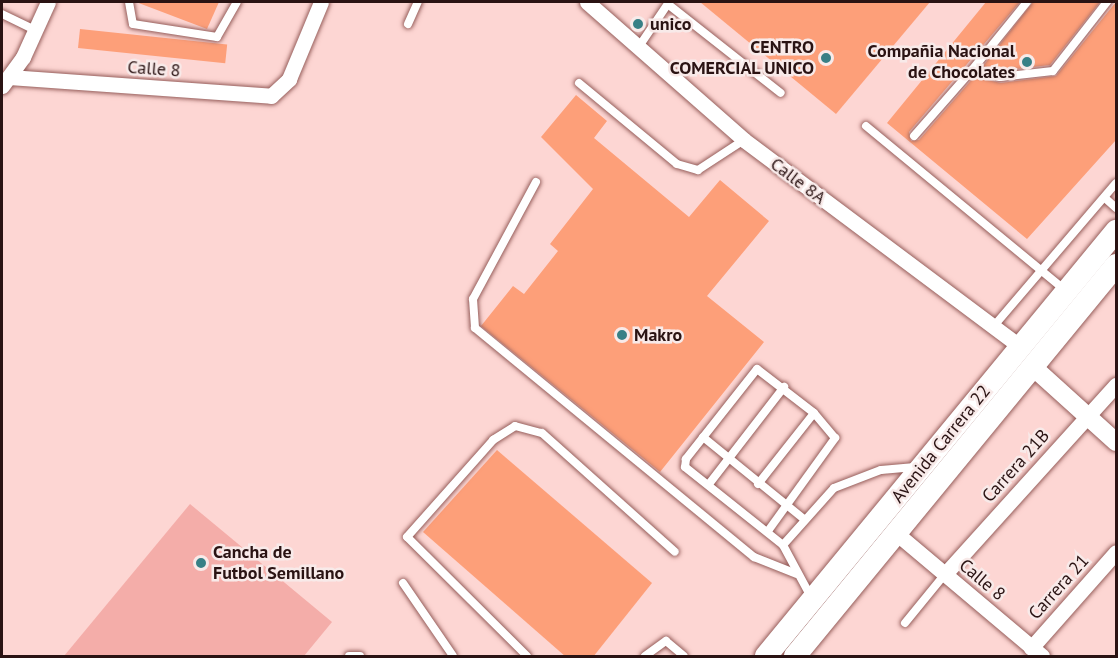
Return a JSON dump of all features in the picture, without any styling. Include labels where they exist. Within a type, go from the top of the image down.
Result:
[{"type":"main road","name":"Avenida Carrera 22","points":[[766,657],[1116,231]]},
{"type":"main road","name":"Avenida Carrera 22","points":[[795,657],[1116,265]]},
{"type":"street","points":[[5,81],[36,30],[48,2]]},
{"type":"street","name":"Calle 8","points":[[5,81],[258,97],[280,91],[289,79],[321,2]]},
{"type":"street","name":"Calle 8A","points":[[587,2],[640,45],[744,141],[1020,347]]},
{"type":"street","points":[[1033,367],[1116,442]]},
{"type":"street","name":"Carrera 21B","points":[[945,574],[1116,386]]},
{"type":"street","name":"Calle 8","points":[[896,533],[1036,652]]},
{"type":"street","name":"Carrera 21","points":[[1036,652],[1116,552]]},
{"type":"lane","points":[[129,2],[133,24],[217,37],[237,2]]},
{"type":"lane","points":[[408,24],[418,2]]},
{"type":"lane","points":[[914,136],[1028,2]]},
{"type":"lane","points":[[972,70],[1000,77],[1053,71],[1107,2]]},
{"type":"lane","points":[[640,45],[669,3],[781,93]]},
{"type":"lane","points":[[2,14],[36,30]]},
{"type":"lane","points":[[579,83],[677,164],[698,170],[744,141]]},
{"type":"lane","points":[[866,126],[1067,291]]},
{"type":"lane","points":[[536,182],[473,299],[475,328],[754,557],[796,574]]},
{"type":"lane","points":[[993,327],[1045,272],[1116,183]]},
{"type":"lane","points":[[1105,198],[1116,208]]},
{"type":"lane","points":[[768,531],[834,446],[833,432],[814,413],[762,370],[753,372],[702,437],[685,463],[783,545],[796,574],[813,600]]},
{"type":"lane","points":[[709,484],[784,387]]},
{"type":"lane","points":[[758,484],[814,413]]},
{"type":"lane","points":[[527,657],[407,537],[493,440],[515,426],[542,433],[675,552]]},
{"type":"lane","points":[[702,437],[804,519]]},
{"type":"lane","points":[[783,545],[834,488],[881,470],[922,467]]},
{"type":"lane","points":[[905,622],[945,574]]},
{"type":"lane","points":[[403,583],[453,657]]},
{"type":"lane","points":[[645,657],[666,641],[684,657]]},
{"type":"lane","points":[[349,657],[360,657]]},
{"type":"shaded area","name":"Cancha de Futbol Semillano","points":[[190,504],[332,622],[304,656],[64,656]]},
{"type":"building","points":[[136,2],[219,2],[207,29]]},
{"type":"building","name":"CENTRO COMERCIAL UNICO","points":[[700,2],[930,2],[836,114]]},
{"type":"building","name":"Compañia Nacional de Chocolates","points":[[986,2],[1020,2],[909,132],[911,141],[919,140],[974,77],[1001,83],[1056,76],[1116,2],[1116,140],[1027,239],[887,123]]},
{"type":"building","points":[[1033,2],[1100,2],[1050,65],[1000,71],[983,66]]},
{"type":"building","points":[[80,29],[227,44],[225,63],[78,48]]},
{"type":"building","name":"Makro","points":[[576,95],[607,121],[594,138],[689,217],[720,180],[769,221],[707,296],[764,342],[660,472],[481,326],[513,286],[524,294],[558,251],[550,244],[593,189],[541,137]]},
{"type":"building","points":[[497,450],[652,583],[593,657],[566,657],[423,532]]},
{"type":"place","name":"unico","points":[[638,24]]},
{"type":"place","name":"CENTRO COMERCIAL UNICO","points":[[826,58]]},
{"type":"place","name":"Compañia Nacional de Chocolates","points":[[1027,62]]},
{"type":"place","name":"Makro","points":[[622,335]]},
{"type":"place","name":"Cancha de Futbol Semillano","points":[[201,563]]}]
